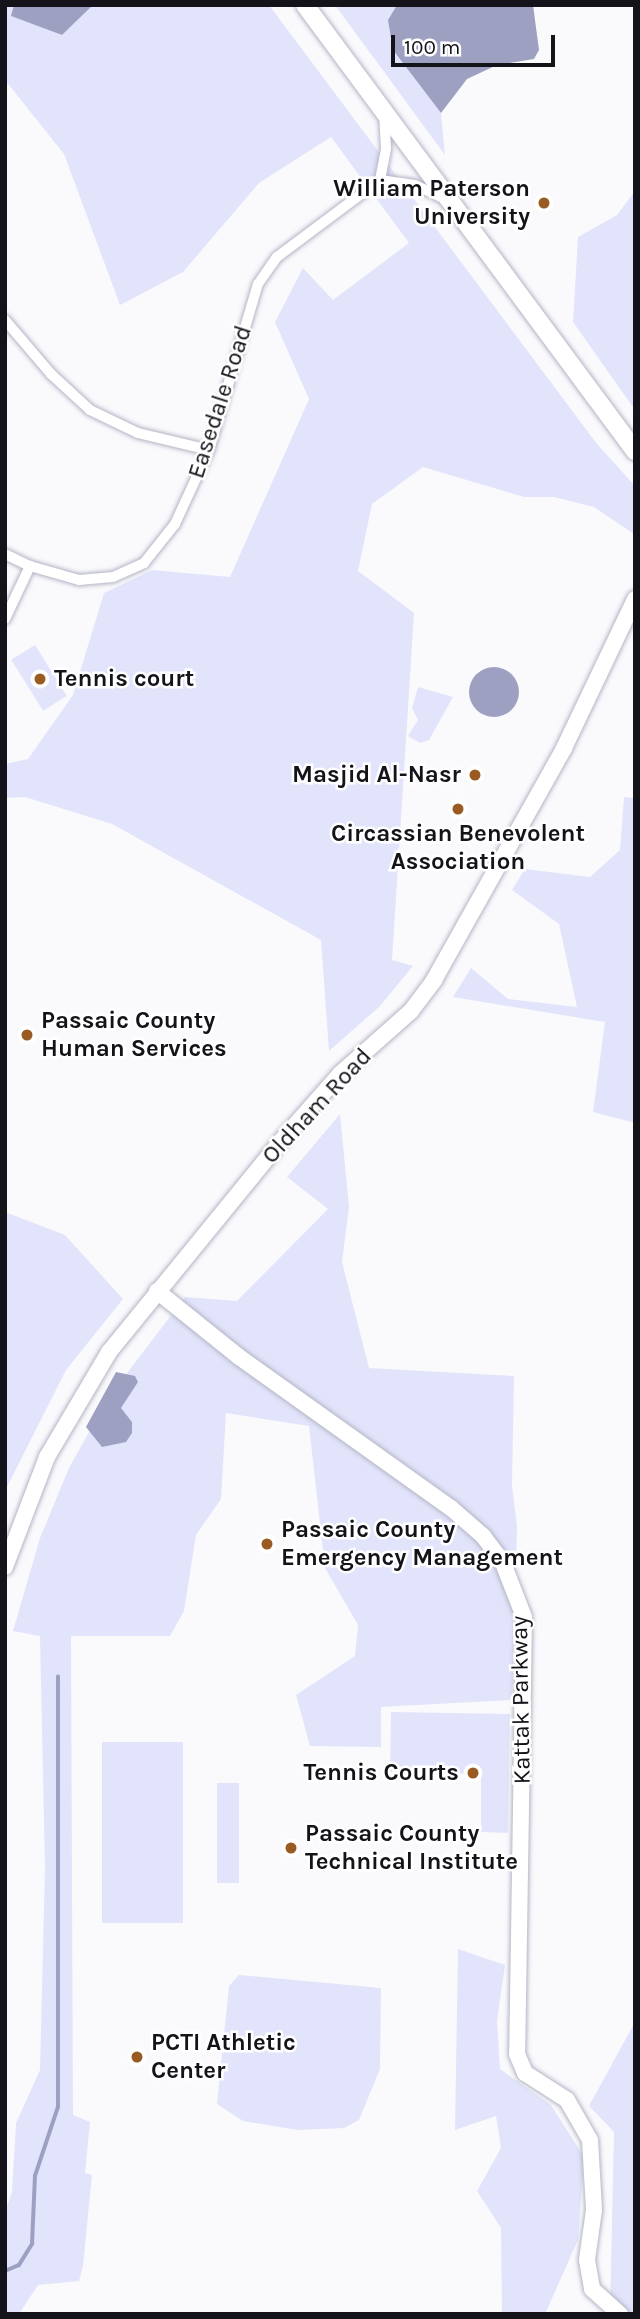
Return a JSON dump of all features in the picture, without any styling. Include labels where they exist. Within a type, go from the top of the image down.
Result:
[{"type":"main road","points":[[305,5],[635,451]]},
{"type":"street","points":[[384,111],[386,149],[380,180],[415,185],[452,202]]},
{"type":"street","name":"Easedale Road","points":[[5,554],[30,566],[79,580],[113,577],[145,563],[175,524],[209,450],[258,284],[277,257],[380,180]]},
{"type":"street","points":[[5,320],[51,374],[90,410],[138,433],[209,450]]},
{"type":"street","points":[[5,619],[30,566]]},
{"type":"street","name":"Oldham Road","points":[[5,1567],[16,1530],[64,1423],[109,1352],[157,1291],[341,1074],[421,999],[464,932],[565,748],[635,599]]},
{"type":"street","name":"Kattak Parkway","points":[[157,1291],[239,1357],[450,1508],[483,1536],[503,1563],[524,1618],[517,2054],[525,2073],[558,2092],[585,2131],[594,2156],[587,2260],[592,2289],[620,2314]]},
{"type":"shaded area","points":[[5,5],[14,5],[12,16],[62,35],[93,5],[269,5],[597,444],[635,486],[634,534],[594,507],[554,497],[524,497],[423,467],[372,504],[358,571],[414,613],[392,960],[413,966],[380,1006],[329,1051],[321,940],[112,824],[25,797],[5,798],[5,764],[28,759],[73,695],[104,593],[152,570],[230,577],[309,399],[275,322],[303,268],[333,300],[409,243],[331,137],[259,183],[183,272],[120,305],[64,154],[5,80]]},
{"type":"shaded area","points":[[14,5],[93,5],[62,35],[11,16]]},
{"type":"shaded area","points":[[335,5],[397,5],[389,20],[393,50],[441,113],[445,155]]},
{"type":"shaded area","points":[[397,5],[533,5],[539,50],[534,59],[497,65],[467,79],[441,113],[393,50],[388,20]]},
{"type":"shaded area","points":[[635,191],[635,410],[573,322],[578,237],[617,215]]},
{"type":"shaded area","name":"Tennis court","points":[[35,645],[67,696],[43,711],[11,660]]},
{"type":"shaded area","points":[[494,667],[512,674],[519,692],[512,710],[494,717],[476,710],[469,692],[476,674]]},
{"type":"shaded area","points":[[418,687],[453,697],[429,740],[420,743],[408,736],[418,720],[412,708]]},
{"type":"shaded area","points":[[624,797],[635,798],[635,1123],[593,1112],[605,1022],[453,997],[471,968],[508,999],[577,1007],[559,924],[512,890],[525,869],[590,877],[620,850]]},
{"type":"shaded area","points":[[340,1114],[349,1207],[342,1262],[369,1368],[514,1376],[512,1485],[517,1527],[512,1700],[381,1707],[381,1747],[310,1746],[296,1695],[355,1656],[358,1625],[325,1568],[309,1426],[226,1413],[221,1499],[196,1535],[184,1611],[170,1636],[71,1636],[73,2115],[90,2122],[85,2173],[92,2175],[83,2266],[79,2281],[38,2285],[19,2314],[5,2314],[5,2212],[12,2192],[16,2123],[40,2070],[45,1867],[40,1636],[13,1631],[40,1538],[69,1468],[108,1398],[185,1297],[237,1301],[328,1209],[287,1177]]},
{"type":"shaded area","points":[[5,1212],[65,1235],[123,1299],[66,1370],[5,1491]]},
{"type":"shaded area","points":[[116,1372],[135,1376],[138,1382],[121,1408],[132,1422],[132,1433],[126,1442],[102,1447],[86,1427]]},
{"type":"shaded area","name":"Tennis Courts","points":[[391,1712],[510,1714],[508,1833],[481,1832],[481,1774],[390,1772]]},
{"type":"shaded area","points":[[102,1742],[183,1742],[183,1923],[102,1923]]},
{"type":"shaded area","points":[[217,1783],[239,1783],[239,1883],[217,1883]]},
{"type":"shaded area","points":[[458,1949],[505,1965],[497,2021],[500,2069],[551,2105],[584,2157],[578,2240],[545,2314],[502,2314],[501,2228],[477,2191],[501,2148],[496,2116],[455,2130]]},
{"type":"shaded area","points":[[239,1975],[381,1988],[380,2069],[359,2120],[344,2128],[297,2130],[243,2121],[217,2104],[229,1986]]},
{"type":"shaded area","points":[[635,2022],[635,2314],[610,2314],[614,2132],[589,2106]]},
{"type":"waterway","points":[[5,2271],[19,2265],[32,2244],[35,2176],[58,2107],[58,1677]]},
{"type":"place","name":"William Paterson University","points":[[544,203]]},
{"type":"place","name":"Tennis court","points":[[40,679]]},
{"type":"place","name":"Masjid Al-Nasr","points":[[475,775]]},
{"type":"place","name":"Circassian Benevolent Association","points":[[458,809]]},
{"type":"place","name":"Passaic County Human Services","points":[[27,1035]]},
{"type":"place","name":"Passaic County Emergency Management","points":[[267,1544]]},
{"type":"place","name":"Tennis Courts","points":[[473,1773]]},
{"type":"place","name":"Passaic County Technical Institute","points":[[291,1848]]},
{"type":"place","name":"PCTI Athletic Center","points":[[137,2057]]}]
